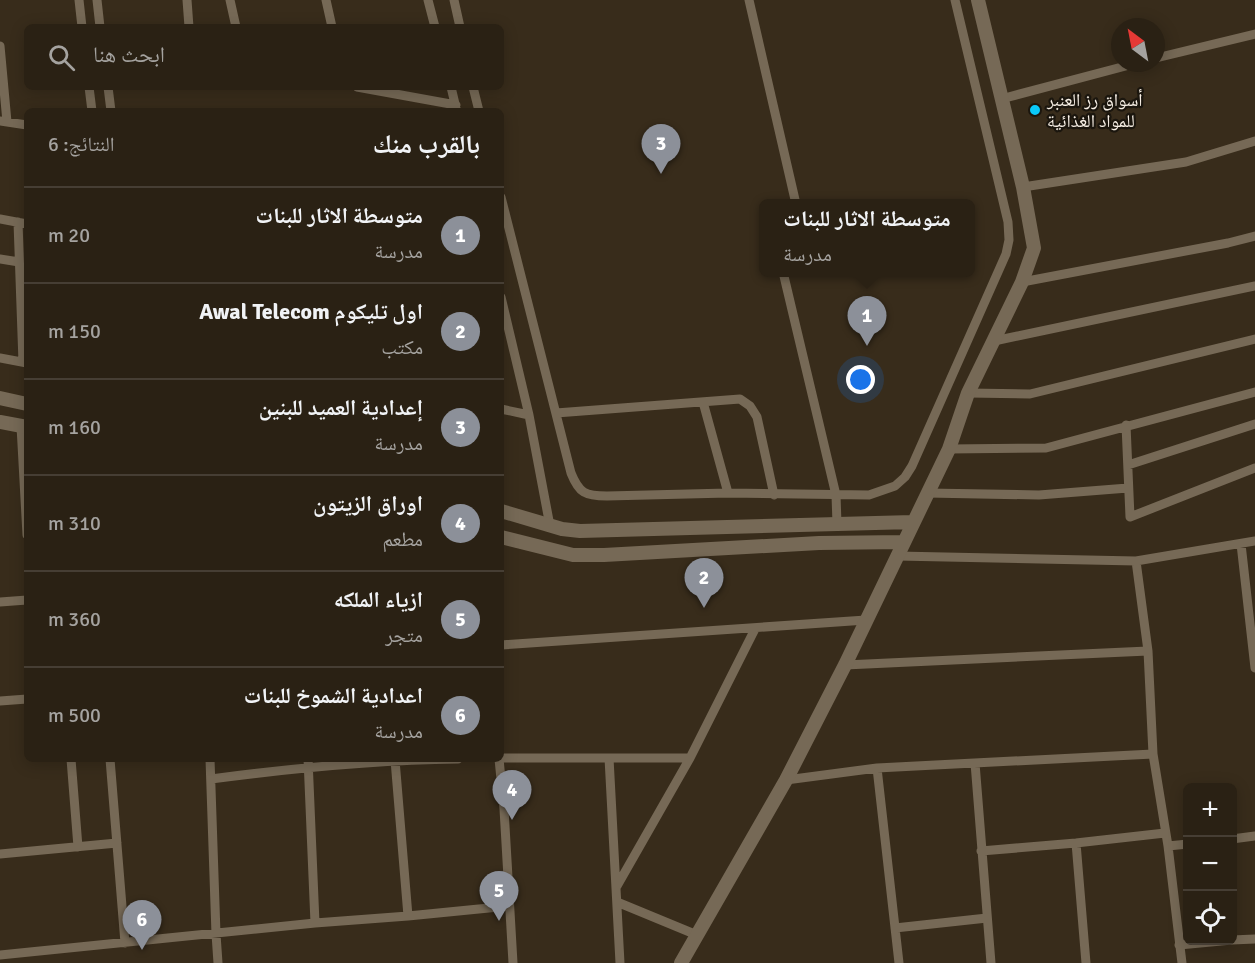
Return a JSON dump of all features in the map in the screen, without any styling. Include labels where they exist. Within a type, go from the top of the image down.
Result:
[{"type":"street","points":[[79,0],[82,24]]},
{"type":"street","points":[[97,0],[100,24]]},
{"type":"street","points":[[187,0],[189,24]]},
{"type":"street","points":[[230,0],[235,24]]},
{"type":"street","points":[[326,0],[331,24]]},
{"type":"street","points":[[428,0],[434,24]]},
{"type":"street","points":[[454,0],[459,24]]},
{"type":"street","points":[[749,0],[795,199]]},
{"type":"street","points":[[504,209],[571,473],[577,486],[584,492],[600,496],[728,493],[869,495],[882,492],[906,477],[912,466],[1006,254],[1009,240],[1008,222],[955,0]]},
{"type":"street","points":[[681,963],[786,780],[845,665],[949,449],[968,393],[1022,282],[1034,248],[1023,187],[978,0]]},
{"type":"street","points":[[1165,56],[1255,34]]},
{"type":"street","points":[[0,46],[4,121],[24,124]]},
{"type":"street","points":[[1001,99],[1111,70]]},
{"type":"street","points":[[89,90],[92,108]]},
{"type":"street","points":[[108,90],[111,108]]},
{"type":"street","points":[[371,90],[456,108],[452,90]]},
{"type":"street","points":[[474,90],[478,108]]},
{"type":"street","points":[[1023,187],[1186,162],[1255,141]]},
{"type":"street","points":[[0,219],[23,223],[19,262],[24,345]]},
{"type":"street","points":[[1022,282],[1255,236]]},
{"type":"street","points":[[0,259],[19,262]]},
{"type":"street","points":[[784,277],[836,495],[837,524]]},
{"type":"street","points":[[994,341],[1255,286]]},
{"type":"street","points":[[504,311],[529,414],[550,526]]},
{"type":"street","points":[[968,393],[1030,394],[1255,339]]},
{"type":"street","points":[[0,358],[24,362]]},
{"type":"street","points":[[949,449],[1046,448],[1255,392]]},
{"type":"street","points":[[0,398],[24,403]]},
{"type":"street","points":[[556,413],[740,399],[750,406],[757,417],[774,495]]},
{"type":"street","points":[[703,402],[728,493]]},
{"type":"street","points":[[504,410],[529,414]]},
{"type":"street","points":[[0,422],[24,427]]},
{"type":"street","points":[[1128,465],[1255,424]]},
{"type":"street","points":[[1126,425],[1130,517],[1255,468]]},
{"type":"street","points":[[927,493],[1039,495],[1128,488]]},
{"type":"street","points":[[504,512],[550,526],[580,531],[913,522]]},
{"type":"street","points":[[504,538],[573,555],[819,543],[904,542]]},
{"type":"street","points":[[897,556],[1136,561],[1255,541]]},
{"type":"street","points":[[1241,544],[1255,668]]},
{"type":"street","points":[[1136,561],[1148,651],[1153,754],[1168,846],[1182,963]]},
{"type":"street","points":[[0,602],[24,600]]},
{"type":"street","points":[[504,645],[866,620]]},
{"type":"street","points":[[617,886],[690,758],[755,629]]},
{"type":"street","points":[[845,665],[1148,651]]},
{"type":"street","points":[[0,701],[24,699]]},
{"type":"street","points":[[786,780],[878,768],[1153,754]]},
{"type":"street","points":[[609,758],[620,963]]},
{"type":"street","points":[[504,759],[690,758]]},
{"type":"street","points":[[71,762],[78,847]]},
{"type":"street","points":[[110,762],[125,943]]},
{"type":"street","points":[[210,762],[219,963]]},
{"type":"street","points":[[211,779],[308,763],[337,762]]},
{"type":"street","points":[[395,762],[408,916]]},
{"type":"street","points":[[500,762],[513,963]]},
{"type":"street","points":[[308,763],[315,923]]},
{"type":"street","points":[[975,763],[991,963]]},
{"type":"street","points":[[878,768],[895,928],[896,963]]},
{"type":"street","points":[[981,851],[1165,833]]},
{"type":"street","points":[[1237,838],[1255,836]]},
{"type":"street","points":[[0,854],[117,843]]},
{"type":"street","points":[[1076,843],[1086,963]]},
{"type":"street","points":[[1168,846],[1183,844]]},
{"type":"street","points":[[617,902],[697,935]]},
{"type":"street","points":[[0,955],[509,906]]},
{"type":"street","points":[[895,928],[987,918]]},
{"type":"street","points":[[1237,940],[1255,939]]},
{"type":"street","points":[[1179,945],[1183,945]]},
{"type":"place","name":"أسواق رز العنبر للمواد الغذائية","points":[[1035,110]]},
{"type":"place","name":"إعدادية العميد للبنين","points":[[661,174]]},
{"type":"place","name":"متوسطة الاثار للبنات","points":[[867,346]]},
{"type":"place","name":"اول تليكوم Awal Telecom","points":[[704,608]]},
{"type":"place","name":"اوراق الزيتون","points":[[512,820]]},
{"type":"place","name":"ازياء الملكه","points":[[499,921]]},
{"type":"place","name":"اعدادية الشموخ للبنات","points":[[142,950]]}]
